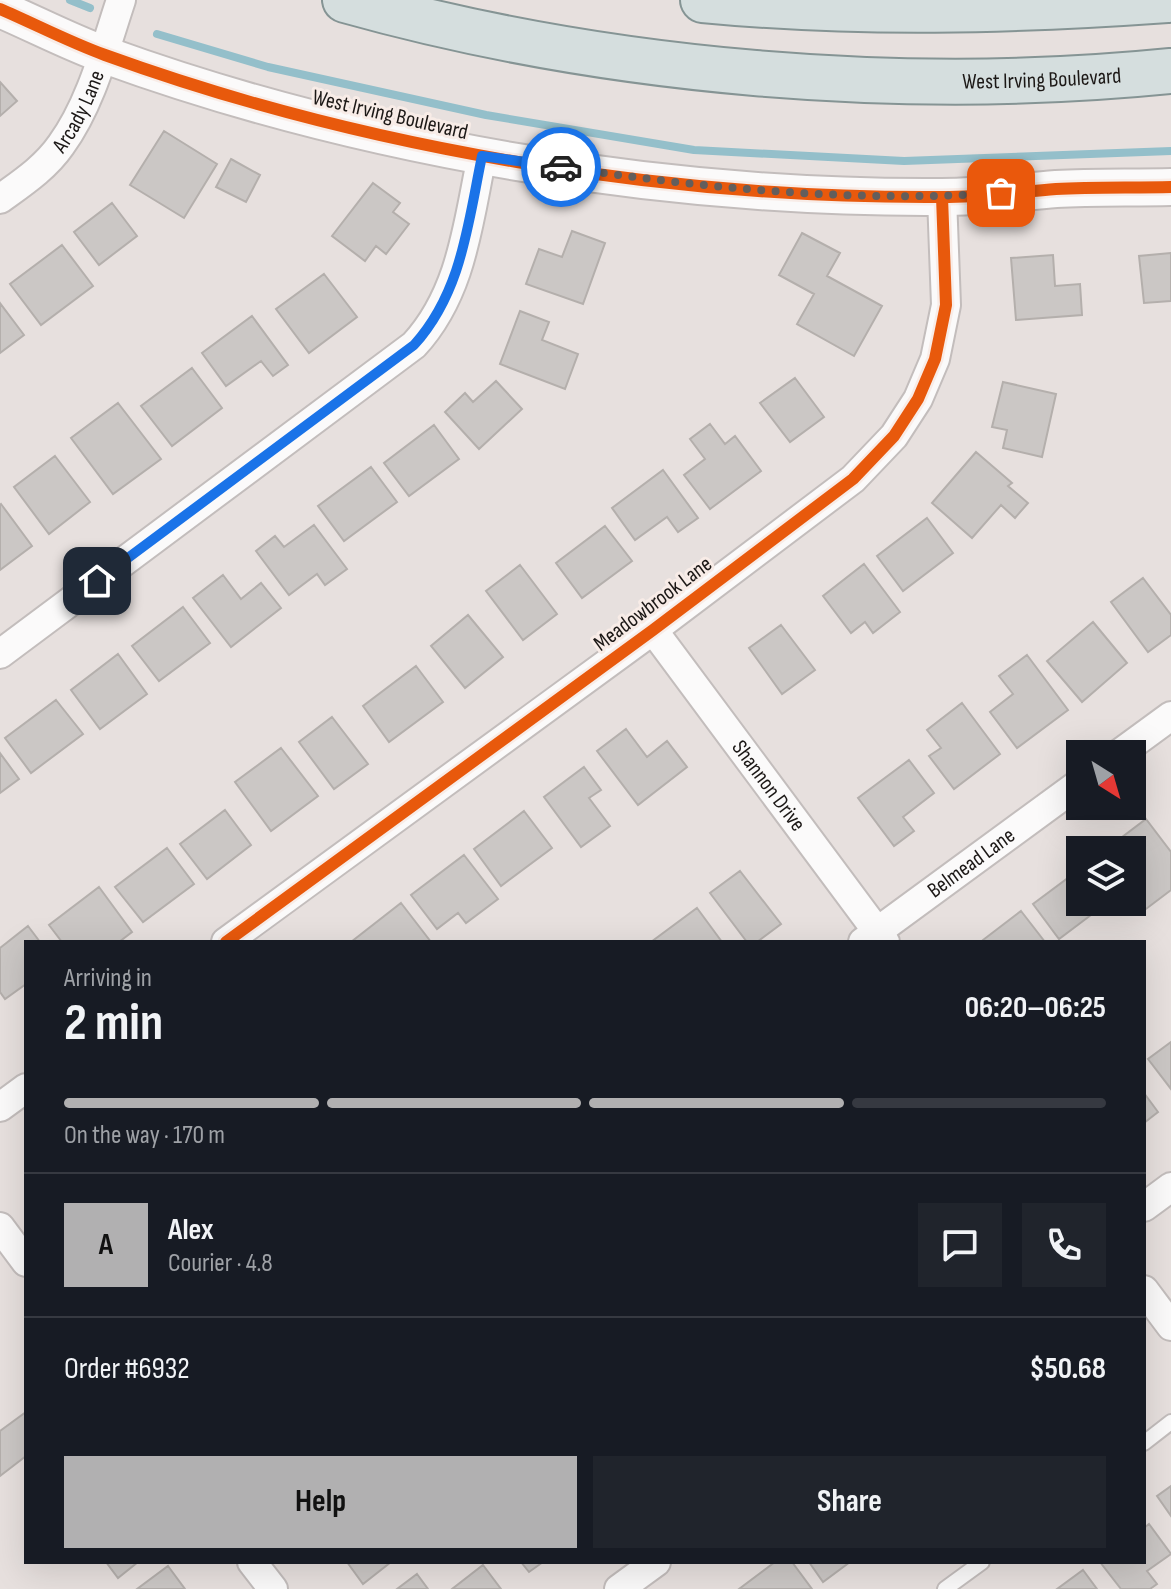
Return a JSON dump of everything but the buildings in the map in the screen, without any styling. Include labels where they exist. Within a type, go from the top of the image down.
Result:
[{"type":"main road","name":"West Irving Boulevard","points":[[345,0],[498,37],[755,73],[1031,82],[1171,71]]},
{"type":"main road","points":[[703,0],[837,10],[911,11],[1053,8],[1167,0]]},
{"type":"street","name":"Arcady Lane","points":[[0,199],[38,171],[62,145],[82,106],[121,0]]},
{"type":"street","name":"West Irving Boulevard","points":[[0,9],[103,54],[219,93],[300,115],[482,156],[665,183],[779,192],[942,197],[1059,189],[1171,187]]},
{"type":"street","points":[[0,654],[414,345],[443,308],[462,253],[482,156]]},
{"type":"street","name":"Meadowbrook Lane","points":[[229,940],[653,630],[853,479],[894,436],[918,399],[935,359],[946,305],[942,197]]},
{"type":"street","name":"Shannon Drive","points":[[653,630],[875,939]]},
{"type":"street","points":[[1138,740],[1171,716]]},
{"type":"street","name":"Belmead Lane","points":[[875,939],[1066,794]]},
{"type":"street","points":[[0,1107],[24,1089]]},
{"type":"street","points":[[1146,1206],[1171,1187]]},
{"type":"street","points":[[0,1227],[24,1259]]},
{"type":"street","points":[[1146,1293],[1171,1326]]},
{"type":"street","points":[[254,1564],[273,1589]]},
{"type":"street","points":[[619,1589],[653,1564]]},
{"type":"lane","points":[[1146,1441],[1171,1422]]},
{"type":"lane","points":[[945,1589],[979,1564]]},
{"type":"waterway","points":[[70,0],[90,8]]},
{"type":"waterway","points":[[157,34],[268,67],[486,115],[694,150],[904,161],[1171,151]]},
{"type":"cycle path","points":[[0,9],[92,50],[204,88],[411,142],[517,162],[624,178],[731,189],[837,195],[956,197],[1056,189],[1171,187]]},
{"type":"cycle path","points":[[229,940],[653,630],[853,479],[894,436],[918,399],[935,359],[946,305],[942,197]]},
{"type":"way so far","points":[[561,167],[665,183],[779,192],[942,197],[1001,193]]},
{"type":"route","points":[[97,581],[414,345],[443,308],[462,253],[482,156],[561,167]]}]
